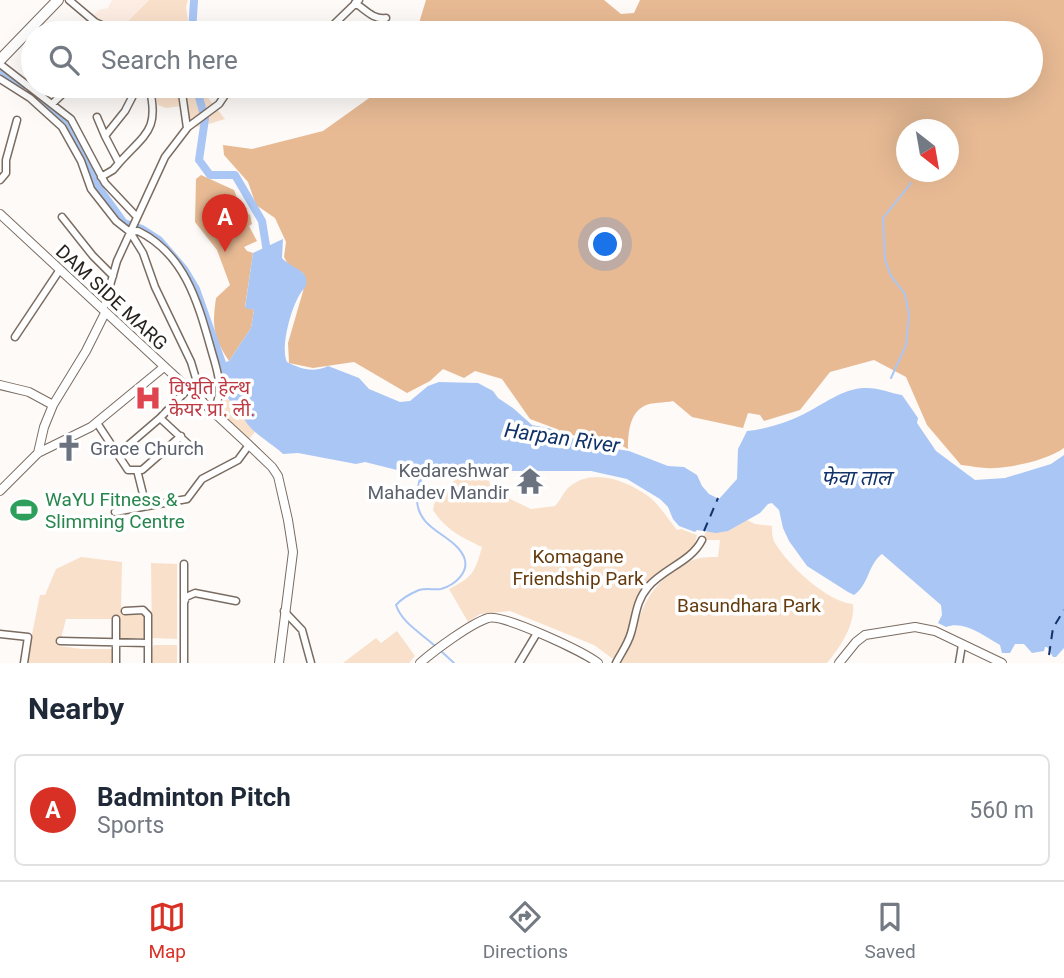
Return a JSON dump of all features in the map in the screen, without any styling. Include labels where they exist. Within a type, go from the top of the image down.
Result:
[{"type":"highway","points":[[38,21],[58,0]]},
{"type":"highway","points":[[0,62],[21,40]]},
{"type":"main road","name":"DAM SIDE MARG","points":[[0,214],[249,445],[278,476],[293,552],[279,663]]},
{"type":"main road","points":[[38,453],[53,405],[86,351],[104,312]]},
{"type":"main road","points":[[0,491],[38,453],[97,423],[164,367]]},
{"type":"main road","points":[[0,386],[29,393],[53,405]]},
{"type":"main road","points":[[420,663],[445,644],[496,617],[567,645],[597,662]]},
{"type":"main road","points":[[839,663],[865,635],[905,628],[929,629],[1002,663]]},
{"type":"street","points":[[69,0],[94,21]]},
{"type":"street","points":[[337,21],[357,2],[373,16],[386,18]]},
{"type":"street","points":[[0,62],[21,78]]},
{"type":"street","points":[[0,79],[21,92]]},
{"type":"street","points":[[30,98],[62,127],[81,161],[91,189],[116,221],[133,225]]},
{"type":"street","points":[[47,98],[71,119],[101,177],[133,225],[157,242],[181,269],[193,289],[220,382],[217,402],[207,406],[191,362],[155,288],[133,225]]},
{"type":"street","points":[[53,103],[58,98]]},
{"type":"street","points":[[105,136],[132,98]]},
{"type":"street","points":[[101,177],[113,170],[150,130],[153,120],[150,98]]},
{"type":"street","points":[[183,98],[188,127]]},
{"type":"street","points":[[104,312],[117,261],[165,157],[188,127],[223,98]]},
{"type":"street","points":[[97,117],[119,163]]},
{"type":"street","points":[[0,180],[6,173],[6,160],[17,120]]},
{"type":"street","points":[[61,217],[113,276]]},
{"type":"street","points":[[15,337],[59,271]]},
{"type":"street","points":[[118,454],[160,418],[188,389]]},
{"type":"street","points":[[160,418],[189,445]]},
{"type":"street","points":[[97,423],[128,470],[142,470],[181,436]]},
{"type":"street","points":[[115,512],[187,499],[202,479],[238,460],[249,445]]},
{"type":"street","points":[[137,470],[146,506]]},
{"type":"street","points":[[616,663],[631,634],[636,607],[648,587],[667,570],[693,554],[702,540]]},
{"type":"street","points":[[184,565],[184,663]]},
{"type":"street","points":[[184,603],[186,597],[195,593],[236,601]]},
{"type":"street","points":[[125,611],[146,612],[149,617],[148,663]]},
{"type":"street","points":[[284,611],[302,630],[311,663]]},
{"type":"street","points":[[116,619],[116,663]]},
{"type":"street","points":[[519,663],[537,633]]},
{"type":"street","points":[[0,634],[28,637],[23,663]]},
{"type":"street","points":[[60,641],[148,643]]},
{"type":"street","points":[[960,663],[962,645]]},
{"type":"shaded area","points":[[112,0],[149,0],[128,21],[98,21],[93,16],[99,10],[108,8]]},
{"type":"shaded area","points":[[426,0],[604,0],[621,14],[634,13],[640,0],[1064,0],[1064,448],[1040,459],[1011,466],[990,468],[961,465],[927,425],[906,377],[874,360],[830,372],[800,410],[764,421],[760,415],[748,413],[743,428],[692,417],[673,401],[647,405],[632,419],[628,449],[609,439],[589,441],[530,419],[502,379],[475,371],[464,378],[443,369],[430,381],[407,393],[354,362],[313,368],[289,363],[288,343],[306,281],[303,273],[289,266],[284,257],[286,242],[275,218],[256,205],[248,182],[224,155],[223,145],[252,149],[323,131],[369,98],[1043,98],[1043,21],[420,21]]},
{"type":"shaded area","points":[[201,175],[234,190],[242,210],[250,215],[252,224],[249,226],[257,241],[244,247],[253,253],[245,307],[254,310],[251,328],[229,361],[217,338],[214,316],[216,298],[230,285],[217,250],[195,222],[196,179]]},
{"type":"green space","points":[[149,0],[188,0],[188,21],[128,21]]},
{"type":"green space","points":[[156,98],[181,98],[181,106],[166,108],[158,105]]},
{"type":"green space","points":[[185,98],[198,98],[204,119],[203,126],[189,127]]},
{"type":"green space","points":[[201,98],[208,98],[225,119],[209,124]]},
{"type":"green space","points":[[222,390],[226,390],[227,398],[234,407],[241,408],[242,416],[255,432],[249,439],[218,410]]},
{"type":"green space","name":"Komagane Friendship Park","points":[[463,470],[487,472],[491,490],[531,509],[555,506],[568,488],[587,478],[619,481],[652,499],[677,530],[697,535],[694,548],[647,583],[638,598],[626,636],[613,659],[594,645],[510,611],[480,614],[468,622],[449,589],[472,573],[482,547],[449,528],[433,510],[434,504]]},
{"type":"green space","name":"Basundhara Park","points":[[747,520],[772,526],[775,543],[789,562],[820,590],[853,604],[849,628],[827,663],[621,663],[644,606],[659,584],[688,562],[718,557],[720,540],[702,540],[706,532],[728,531]]},
{"type":"green space","points":[[81,557],[122,562],[121,612],[146,614],[145,638],[119,638],[119,619],[66,619],[59,646],[114,649],[113,663],[26,663],[40,595],[45,595],[56,569]]},
{"type":"green space","points":[[151,563],[177,564],[177,639],[152,638]]},
{"type":"green space","points":[[397,631],[415,656],[409,663],[343,663],[376,638],[381,643]]},
{"type":"green space","points":[[154,645],[177,645],[177,663],[152,663]]},
{"type":"water","name":"फेवा ताल","points":[[283,239],[282,258],[302,272],[306,282],[293,309],[288,328],[285,347],[287,362],[307,369],[328,366],[359,378],[369,389],[400,402],[410,401],[428,386],[439,382],[478,383],[493,391],[532,425],[562,431],[576,440],[590,443],[601,437],[610,447],[629,451],[668,466],[684,467],[697,475],[709,494],[719,499],[737,479],[738,449],[747,431],[790,420],[856,389],[874,388],[902,395],[936,451],[975,480],[1005,478],[1051,464],[1064,455],[1064,648],[1056,657],[1053,657],[1047,647],[1044,651],[1032,653],[1024,644],[1015,644],[1010,653],[1002,653],[1000,645],[974,630],[953,625],[946,627],[938,623],[942,615],[941,605],[882,554],[874,563],[863,586],[854,595],[807,566],[789,541],[779,510],[772,503],[728,531],[695,532],[679,526],[660,499],[627,479],[591,471],[492,471],[469,467],[448,478],[425,476],[419,500],[414,500],[419,478],[417,475],[365,462],[356,464],[298,453],[283,454],[251,429],[241,408],[234,407],[226,395],[220,364],[229,361],[251,328],[254,310],[245,308],[253,253]]},
{"type":"waterway","points":[[193,21],[194,0]]},
{"type":"waterway","points":[[0,71],[21,83]]},
{"type":"waterway","points":[[199,98],[205,119],[199,160],[210,175],[235,175],[262,221],[268,258]]},
{"type":"waterway","points":[[42,100],[69,122],[101,191],[124,223],[142,229],[159,240],[184,269],[196,289],[222,363]]},
{"type":"waterway","points":[[891,378],[906,345],[909,315],[905,294],[891,276],[885,260],[883,218],[911,183]]},
{"type":"waterway","points":[[417,500],[423,519],[459,549],[465,563],[463,573],[451,584],[441,589],[419,590],[396,605],[407,622],[435,646]]},
{"type":"waterway","points":[[442,652],[454,663]]},
{"type":"ferry route","points":[[704,531],[718,498]]},
{"type":"ferry route","points":[[1049,655],[1053,628],[1064,610]]},
{"type":"place","name":"Badminton Pitch","points":[[225,252]]},
{"type":"place","name":"विभूति हेल्थ केयर प्रा. ली.","points":[[148,398]]},
{"type":"place","name":"Grace Church","points":[[69,448]]},
{"type":"place","name":"Kedareshwar Mahadev Mandir","points":[[530,481]]},
{"type":"place","name":"WaYU Fitness & Slimming Centre","points":[[24,510]]},
{"type":"water label","name":"Harpan River","points":[[562,438]]}]
